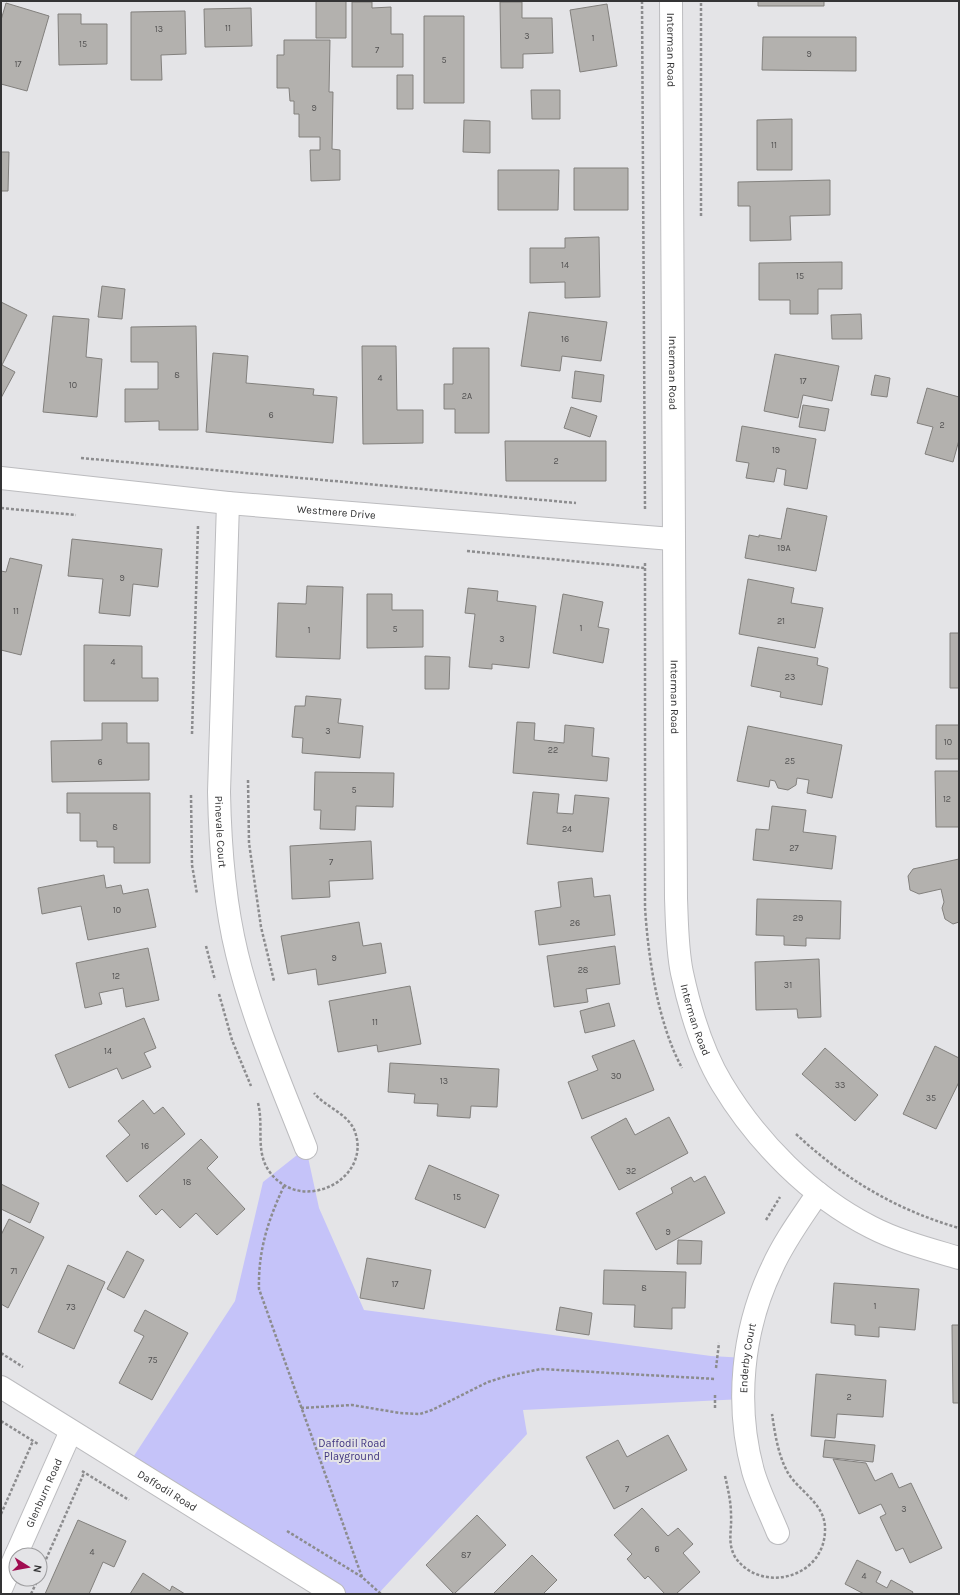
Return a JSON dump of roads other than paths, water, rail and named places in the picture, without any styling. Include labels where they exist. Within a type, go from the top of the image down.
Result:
[{"type":"street","name":"Interman Road","points":[[670,1],[672,539],[676,898],[677,937],[682,972],[692,1011],[706,1050],[721,1083],[745,1118],[770,1148],[818,1193],[850,1215],[889,1235],[959,1258]]},
{"type":"street","name":"Westmere Drive","points":[[1,478],[228,503],[672,539]]},
{"type":"street","name":"Pinevale Court","points":[[228,503],[219,792],[223,870],[230,921],[237,954],[246,985],[276,1074],[306,1148]]},
{"type":"street","name":"Enderby Court","points":[[778,1533],[754,1472],[746,1438],[743,1405],[744,1371],[759,1299],[772,1268],[786,1242],[818,1193]]},
{"type":"street","name":"Daffodil Road","points":[[1,1387],[334,1594]]},
{"type":"street","name":"Glenburn Road","points":[[20,1547],[71,1431]]},
{"type":"street","name":"Glenburn Road","points":[[1,1589],[8,1573]]},
{"type":"park label","name":"Daffodil Road Playground","points":[[352,1449]]}]
